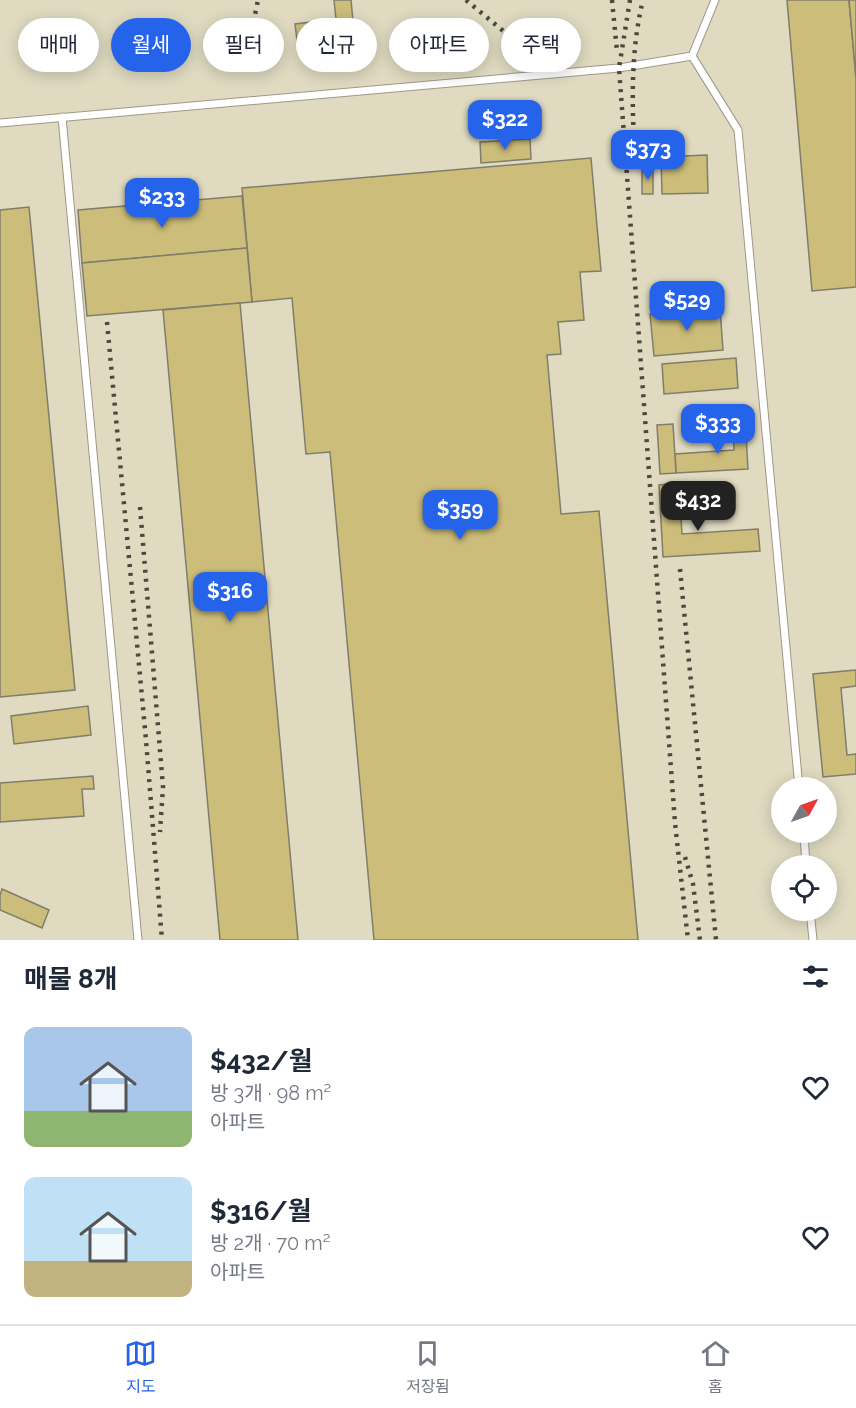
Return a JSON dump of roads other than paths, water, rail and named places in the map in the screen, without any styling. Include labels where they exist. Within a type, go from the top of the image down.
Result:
[{"type":"lane","points":[[692,56],[715,0]]},
{"type":"lane","points":[[0,123],[619,68],[692,56]]},
{"type":"lane","points":[[692,56],[738,130],[799,777]]},
{"type":"lane","points":[[62,117],[138,940]]},
{"type":"lane","points":[[811,921],[813,940]]},
{"type":"railway","points":[[254,18],[258,0]]},
{"type":"railway","points":[[466,0],[501,29]]},
{"type":"railway","points":[[612,0],[617,51]]},
{"type":"railway","points":[[630,0],[619,68],[675,823],[688,940]]},
{"type":"railway","points":[[635,161],[634,60],[643,0]]},
{"type":"railway","points":[[107,322],[162,940]]},
{"type":"railway","points":[[140,507],[163,787],[160,832]]},
{"type":"railway","points":[[680,569],[716,940]]},
{"type":"railway","points":[[685,857],[693,884],[700,940]]}]
